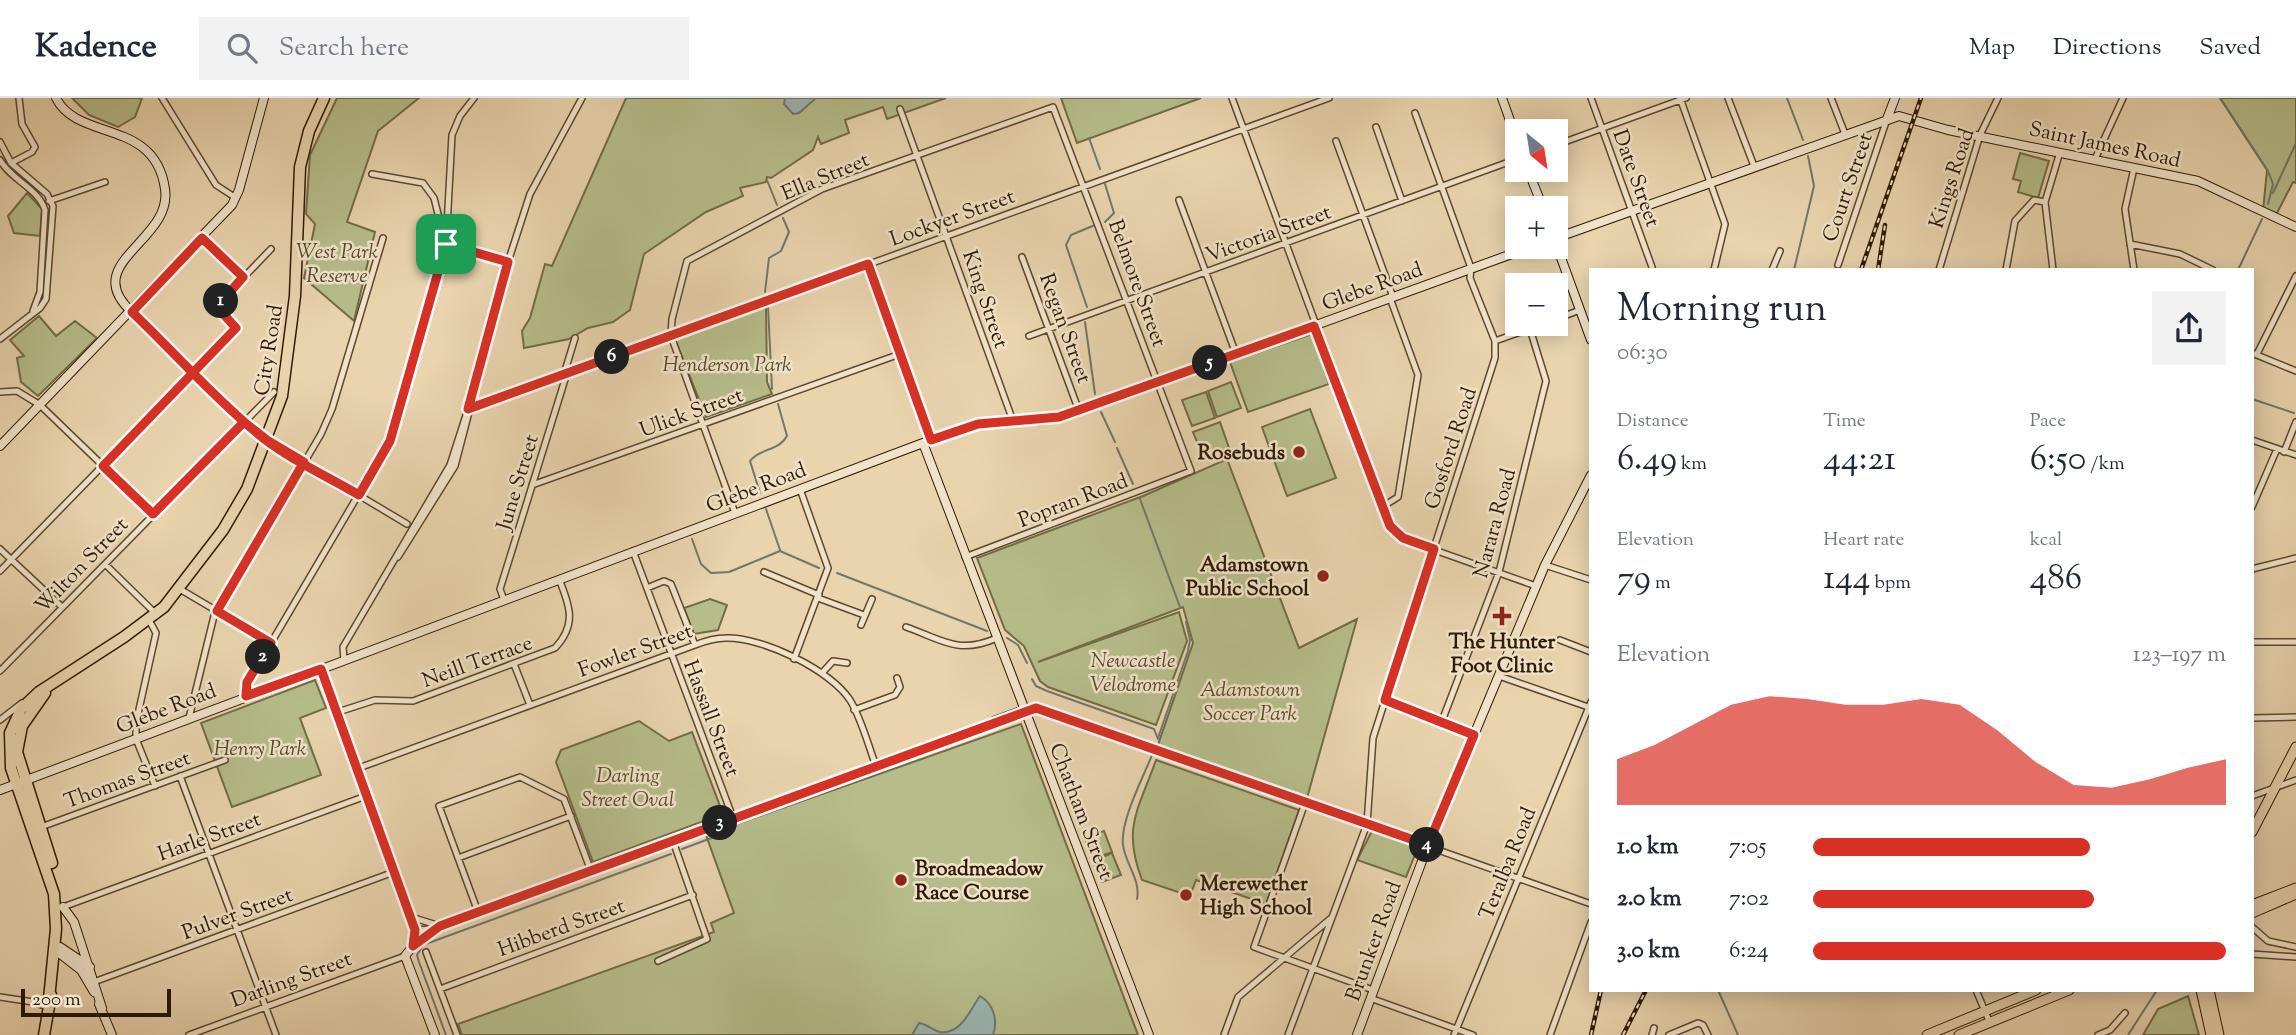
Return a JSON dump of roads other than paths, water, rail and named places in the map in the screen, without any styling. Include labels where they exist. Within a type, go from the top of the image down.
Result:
[{"type":"highway","name":"City Road","points":[[58,950],[52,884],[20,782],[17,752],[19,733],[44,690],[153,617],[178,589],[237,509],[267,440],[282,396],[294,314],[300,167],[309,131],[324,98]]},
{"type":"highway","points":[[20,782],[41,827],[63,907],[44,1035]]},
{"type":"main road","points":[[56,98],[71,115],[142,146],[163,179],[166,196],[162,216],[151,232],[128,254],[116,274],[117,293],[132,312]]},
{"type":"main road","points":[[0,446],[132,312],[237,198],[264,98]]},
{"type":"main road","points":[[1502,98],[1510,119]]},
{"type":"main road","points":[[1568,234],[1887,120],[1895,98]]},
{"type":"main road","name":"Saint James Road","points":[[1887,120],[1899,116],[2198,181],[2296,227]]},
{"type":"main road","name":"Glebe Road","points":[[0,790],[927,441],[978,424],[1046,419],[1079,411],[1505,256]]},
{"type":"main road","points":[[1561,259],[1589,335]]},
{"type":"main road","name":"Chatham Street","points":[[927,441],[965,557],[1149,1035]]},
{"type":"main road","name":"Brunker Road","points":[[1357,1035],[1428,845],[1536,586],[1589,479]]},
{"type":"main road","points":[[321,669],[411,917],[415,930],[413,946],[405,956],[435,1035]]},
{"type":"main road","points":[[994,721],[1024,710]]},
{"type":"main road","points":[[2254,829],[2278,787],[2296,747]]},
{"type":"main road","points":[[2254,904],[2296,888]]},
{"type":"main road","points":[[2254,912],[2296,894]]},
{"type":"main road","points":[[63,907],[74,922],[112,1035]]},
{"type":"main road","points":[[58,950],[90,967]]},
{"type":"main road","points":[[58,950],[93,983]]},
{"type":"main road","points":[[1927,1035],[2031,992]]},
{"type":"main road","points":[[1964,1034],[2064,992]]},
{"type":"main road","points":[[2201,992],[2211,1035]]},
{"type":"main road","points":[[2209,992],[2219,1035]]},
{"type":"street","points":[[11,163],[32,152],[35,147],[22,124],[19,98]]},
{"type":"street","points":[[162,98],[216,185],[237,198]]},
{"type":"street","points":[[246,696],[247,682],[390,441],[446,244],[452,135],[460,116],[474,98]]},
{"type":"street","points":[[344,660],[343,647],[450,465],[530,194],[582,98]]},
{"type":"street","points":[[1232,98],[1314,326],[1392,530],[1403,538],[1536,586]]},
{"type":"street","name":"Lockyer Street","points":[[468,409],[1329,98]]},
{"type":"street","name":"Date Street","points":[[1591,98],[1652,268]]},
{"type":"street","points":[[1728,98],[1754,166]]},
{"type":"street","points":[[1831,98],[1844,134]]},
{"type":"street","name":"Kings Road","points":[[1940,268],[1980,135],[1998,98]]},
{"type":"street","points":[[2095,159],[2123,98]]},
{"type":"street","points":[[1568,141],[1682,99],[1725,224],[1714,268]]},
{"type":"street","name":"Ella Street","points":[[671,336],[672,319],[687,261],[822,189],[1053,107]]},
{"type":"street","name":"Belmore Street","points":[[1053,107],[1086,185],[1191,471]]},
{"type":"street","name":"King Street","points":[[900,109],[1013,421]]},
{"type":"street","points":[[1415,113],[1471,268],[1470,278],[1495,341],[1510,336]]},
{"type":"street","name":"Court Street","points":[[1838,265],[1887,120]]},
{"type":"street","points":[[1376,127],[1402,201]]},
{"type":"street","points":[[1336,141],[1419,375],[1398,497],[1382,507]]},
{"type":"street","points":[[0,142],[11,163],[51,200]]},
{"type":"street","points":[[2053,268],[2045,202],[2060,152]]},
{"type":"street","points":[[0,160],[5,170],[43,203],[46,210],[40,292],[33,311]]},
{"type":"street","name":"Victoria Street","points":[[1029,336],[1505,163]]},
{"type":"street","points":[[2134,168],[2125,209],[2134,268]]},
{"type":"street","points":[[372,174],[414,179],[423,184],[434,198],[446,244]]},
{"type":"street","points":[[43,203],[105,182]]},
{"type":"street","points":[[0,339],[40,308],[46,299],[51,200]]},
{"type":"street","points":[[1179,200],[1236,354]]},
{"type":"street","points":[[2007,268],[2012,232],[2020,212],[2034,200],[2045,202]]},
{"type":"street","points":[[202,238],[243,277]]},
{"type":"street","points":[[189,718],[217,611],[332,409],[383,238]]},
{"type":"street","points":[[446,244],[508,262]]},
{"type":"street","points":[[2130,244],[2180,254],[2209,268]]},
{"type":"street","points":[[0,571],[236,328],[217,307],[271,249]]},
{"type":"street","points":[[1773,268],[1780,251]]},
{"type":"street","name":"Regan Street","points":[[1023,257],[1079,411]]},
{"type":"street","points":[[868,264],[927,441]]},
{"type":"street","points":[[2296,276],[2254,354],[2296,371]]},
{"type":"street","points":[[1568,314],[1580,310]]},
{"type":"street","points":[[132,312],[244,422],[267,440],[407,524]]},
{"type":"street","points":[[671,336],[736,513]]},
{"type":"street","name":"Narara Road","points":[[1442,721],[1499,572],[1546,381],[1532,336]]},
{"type":"street","name":"June Street","points":[[504,600],[500,589],[575,338]]},
{"type":"street","name":"Gosford Road","points":[[1288,1035],[1367,824],[1373,738],[1495,358],[1495,341]]},
{"type":"street","name":"Ulick Street","points":[[532,485],[900,354]]},
{"type":"street","points":[[0,392],[17,391],[40,405],[153,514]]},
{"type":"street","name":"Wilton Street","points":[[0,671],[274,392]]},
{"type":"street","points":[[2254,503],[2296,422]]},
{"type":"street","points":[[2254,441],[2296,455]]},
{"type":"street","name":"Popran Road","points":[[965,557],[1191,471]]},
{"type":"street","points":[[794,659],[827,573],[826,558],[800,489]]},
{"type":"street","points":[[0,549],[62,607]]},
{"type":"street","name":"Hassall Street","points":[[633,551],[733,818]]},
{"type":"street","points":[[2254,568],[2296,558]]},
{"type":"street","points":[[105,564],[153,617],[156,633],[137,709],[136,739],[155,786]]},
{"type":"street","points":[[1545,565],[1589,579]]},
{"type":"street","points":[[765,572],[864,615]]},
{"type":"street","name":"Neill Terrace","points":[[335,713],[376,700],[413,701],[545,653],[565,638],[571,617],[559,579]]},
{"type":"street","points":[[647,588],[664,582],[671,584],[695,645]]},
{"type":"street","points":[[178,589],[271,643]]},
{"type":"street","points":[[861,625],[872,599]]},
{"type":"street","points":[[906,626],[961,648],[975,647],[997,638]]},
{"type":"street","name":"Fowler Street","points":[[356,769],[695,645],[724,638],[742,639],[794,659],[822,673],[839,687],[854,710],[876,766]]},
{"type":"street","points":[[1559,640],[1589,651]]},
{"type":"street","points":[[2254,642],[2296,642]]},
{"type":"street","points":[[822,673],[833,661],[847,663]]},
{"type":"street","points":[[514,664],[530,705]]},
{"type":"street","points":[[1499,676],[1589,706]]},
{"type":"street","points":[[854,710],[895,695],[900,687],[897,678]]},
{"type":"street","points":[[1,718],[44,690]]},
{"type":"street","points":[[1385,700],[1474,735]]},
{"type":"street","points":[[1024,710],[1036,708],[1589,903]]},
{"type":"street","name":"Teralba Road","points":[[1455,1032],[1589,708]]},
{"type":"street","points":[[2254,718],[2296,717]]},
{"type":"street","points":[[415,930],[440,926],[994,721]]},
{"type":"street","name":"Thomas Street","points":[[41,827],[225,760]]},
{"type":"street","points":[[180,776],[276,1035]]},
{"type":"street","points":[[478,912],[439,806],[520,777],[558,793],[591,871]]},
{"type":"street","points":[[2254,795],[2296,780]]},
{"type":"street","name":"Harle Street","points":[[63,907],[366,796]]},
{"type":"street","points":[[1305,803],[1254,947],[1372,994],[1455,1032],[1474,1035]]},
{"type":"street","points":[[458,858],[570,816]]},
{"type":"street","points":[[658,961],[707,939],[673,841]]},
{"type":"street","name":"Pulver Street","points":[[93,983],[394,872]]},
{"type":"street","name":"Hibberd Street","points":[[440,989],[693,895]]},
{"type":"street","points":[[411,917],[440,926]]},
{"type":"street","points":[[1224,1035],[1238,997],[1330,919]]},
{"type":"street","points":[[413,946],[440,926]]},
{"type":"street","points":[[1550,1035],[1589,928]]},
{"type":"street","points":[[2254,929],[2268,941],[2296,947]]},
{"type":"street","points":[[2262,955],[2268,941]]},
{"type":"street","points":[[426,952],[457,1035]]},
{"type":"street","points":[[2254,954],[2296,957]]},
{"type":"street","name":"Darling Street","points":[[189,1035],[405,956]]},
{"type":"street","points":[[1977,992],[1990,1023]]},
{"type":"street","points":[[0,997],[48,1003]]},
{"type":"street","points":[[2098,1035],[2110,1030],[2125,1013]]},
{"type":"street","points":[[1962,1021],[1964,1034]]},
{"type":"street","points":[[1669,1035],[1701,1024],[1708,1035]]},
{"type":"water","points":[[785,98],[816,98],[799,113],[793,114],[784,104]]},
{"type":"water","points":[[980,996],[994,1013],[993,1035],[912,1035],[919,1023],[940,1032],[954,1030]]},
{"type":"waterway","points":[[1787,98],[1803,140]]},
{"type":"waterway","points":[[2220,98],[2268,171],[2273,184],[2268,204]]},
{"type":"waterway","points":[[1089,138],[1100,169]]},
{"type":"waterway","points":[[2273,193],[2296,143]]},
{"type":"waterway","points":[[1794,268],[1814,186],[1808,156]]},
{"type":"waterway","points":[[767,180],[777,205]]},
{"type":"waterway","points":[[1105,184],[1114,213],[1105,222]]},
{"type":"waterway","points":[[765,292],[769,258],[781,251],[789,232],[783,218]]},
{"type":"waterway","points":[[2239,268],[2262,219]]},
{"type":"waterway","points":[[1087,307],[1066,245],[1071,235],[1095,225]]},
{"type":"waterway","points":[[768,306],[772,389]]},
{"type":"waterway","points":[[1085,322],[1095,394]]},
{"type":"waterway","points":[[2254,400],[2294,413]]},
{"type":"waterway","points":[[760,493],[750,461],[784,441],[787,436],[778,404]]},
{"type":"waterway","points":[[1101,412],[1115,442]]},
{"type":"waterway","points":[[1117,448],[1133,484]]},
{"type":"waterway","points":[[1140,499],[1180,607]]},
{"type":"waterway","points":[[766,509],[780,550]]},
{"type":"waterway","points":[[692,539],[701,564],[711,573],[729,572],[780,551],[819,568]]},
{"type":"waterway","points":[[837,573],[987,631]]},
{"type":"waterway","points":[[1158,738],[1188,651],[1190,640],[1186,622]]},
{"type":"waterway","points":[[1007,638],[1018,645],[1027,663]]},
{"type":"waterway","points":[[1032,679],[1036,686],[1047,691],[1154,729],[1158,739]]},
{"type":"waterway","points":[[1137,899],[1137,885],[1124,852],[1123,835],[1128,812],[1152,755]]},
{"type":"waterway","points":[[682,849],[717,836]]},
{"type":"waterway","points":[[446,1035],[417,955],[423,945],[671,854]]},
{"type":"waterway","points":[[1719,992],[1738,1035]]},
{"type":"waterway","points":[[2128,1035],[2156,992]]},
{"type":"railway","points":[[1862,268],[1921,98]]},
{"type":"railway","points":[[1878,268],[1885,225]]},
{"type":"railway","points":[[1591,1035],[1601,992]]},
{"type":"railway","points":[[1623,1035],[1645,992]]},
{"type":"place","name":"Rosebuds","points":[[1299,452]]},
{"type":"place","name":"Adamstown Public School","points":[[1323,576]]},
{"type":"place","name":"The Hunter Foot Clinic","points":[[1502,616]]},
{"type":"place","name":"Broadmeadow Race Course","points":[[901,880]]},
{"type":"place","name":"Merewether High School","points":[[1186,895]]},
{"type":"park label","name":"West Park Reserve","points":[[337,263]]},
{"type":"park label","name":"Henderson Park","points":[[727,364]]},
{"type":"park label","name":"Newcastle Velodrome","points":[[1133,672]]},
{"type":"park label","name":"Adamstown Soccer Park","points":[[1250,701]]},
{"type":"park label","name":"Henry Park","points":[[260,748]]},
{"type":"park label","name":"Darling Street Oval","points":[[628,787]]}]
